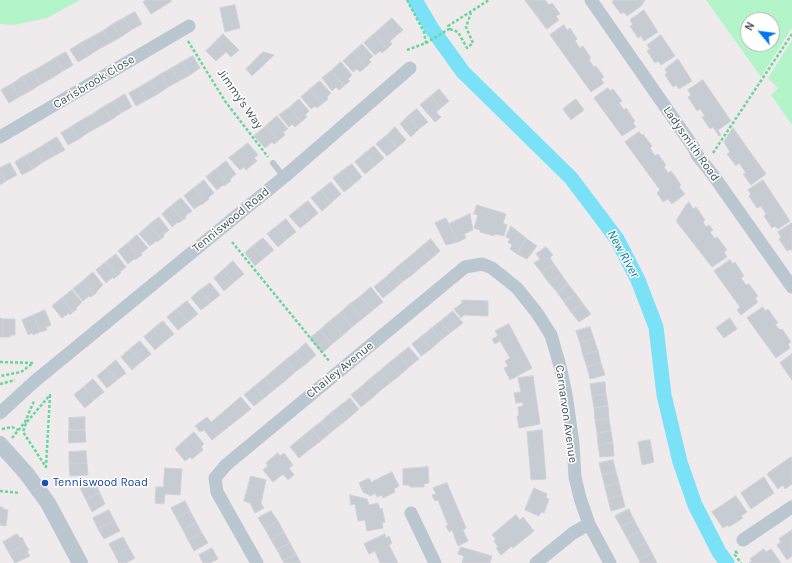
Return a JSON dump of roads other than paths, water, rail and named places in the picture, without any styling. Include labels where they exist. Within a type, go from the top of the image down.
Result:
[{"type":"street","name":"Ladysmith Road","points":[[591,0],[694,148],[697,155],[713,175],[792,287]]},
{"type":"street","name":"Carisbrook Close","points":[[0,138],[185,28]]},
{"type":"street","name":"Tenniswood Road","points":[[0,413],[31,385],[284,177],[410,68]]},
{"type":"street","name":"Chailey Avenue","points":[[257,563],[217,492],[216,478],[226,465],[465,267],[482,264]]},
{"type":"street","name":"Carnarvon Avenue","points":[[482,264],[492,268],[517,288],[537,313],[551,336],[560,366],[566,394],[573,444],[575,477],[580,498],[589,524],[610,563]]},
{"type":"street","points":[[6,440],[26,474],[48,504],[80,563]]},
{"type":"street","points":[[743,540],[792,507]]},
{"type":"street","points":[[412,513],[435,563]]},
{"type":"street","points":[[536,563],[573,533],[589,524]]},
{"type":"lane","points":[[273,163],[284,177]]},
{"type":"waterway","name":"New River","points":[[415,0],[432,29],[463,72],[571,178],[617,239],[638,280],[656,327],[664,395],[680,462],[695,505],[719,552],[727,563]]},
{"type":"place","name":"Tenniswood Road","points":[[45,483]]}]
